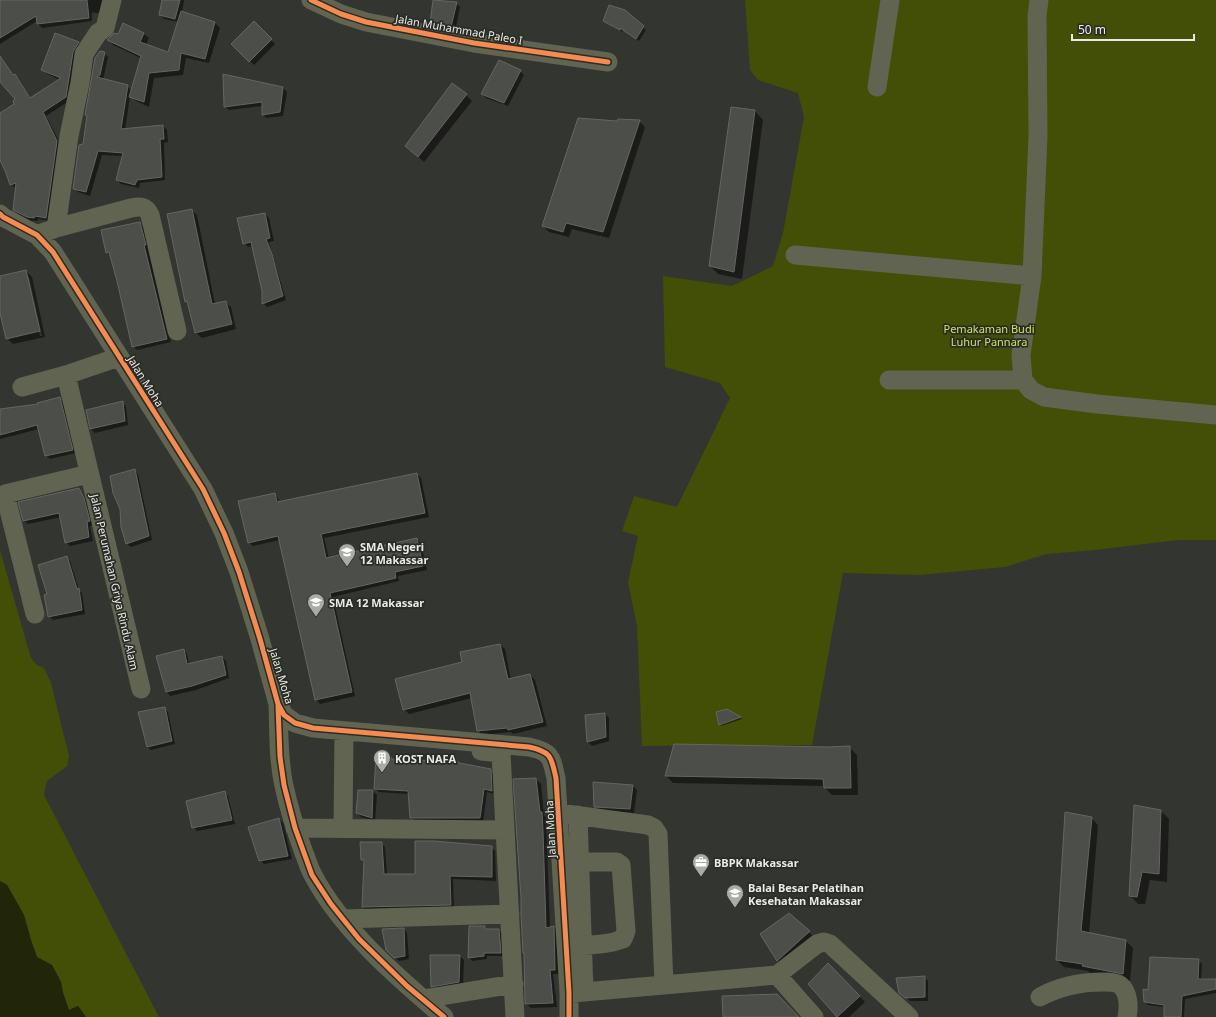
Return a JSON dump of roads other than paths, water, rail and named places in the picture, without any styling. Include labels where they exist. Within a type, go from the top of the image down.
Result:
[{"type":"street","points":[[56,228],[69,136],[80,83],[84,54],[98,33],[106,28],[112,0]]},
{"type":"street","name":"Jalan Muhammad Paleo I","points":[[311,0],[341,14],[366,22],[474,43],[608,62]]},
{"type":"street","points":[[877,87],[890,0]]},
{"type":"street","points":[[1039,0],[1037,16],[1038,136],[1032,276],[1021,355],[1024,380],[1031,390],[1044,397],[1097,404],[1216,415]]},
{"type":"street","points":[[37,235],[56,228],[131,208],[143,207],[148,210],[177,331]]},
{"type":"street","name":"Jalan Moha","points":[[0,214],[37,235],[53,252],[203,489],[224,533],[239,572],[258,632],[278,704],[284,715],[295,723],[313,728],[529,746],[540,749],[548,754],[553,762],[556,778],[577,992],[568,1017]]},
{"type":"street","points":[[795,255],[1032,276]]},
{"type":"street","points":[[22,387],[66,375],[119,357]]},
{"type":"street","name":"Jalan Perumahan Griya Rindu Alam","points":[[66,375],[141,689]]},
{"type":"street","points":[[889,380],[1024,380]]},
{"type":"street","points":[[35,614],[5,494],[89,474]]},
{"type":"street","points":[[278,704],[280,757],[284,785],[295,828],[312,875],[331,904],[359,939],[407,986],[444,1017]]},
{"type":"street","points":[[343,828],[347,731]]},
{"type":"street","points":[[347,731],[359,742],[501,753],[515,1017]]},
{"type":"street","points":[[559,814],[578,815],[648,825],[654,828],[658,834],[664,985]]},
{"type":"street","points":[[578,815],[583,945],[577,992],[777,976],[817,944],[824,942],[830,944],[909,1017]]},
{"type":"street","points":[[295,828],[506,830]]},
{"type":"street","points":[[580,862],[617,862],[621,865],[626,931],[623,939],[617,942],[583,945]]},
{"type":"street","points":[[343,919],[510,914]]},
{"type":"street","points":[[777,976],[814,1017]]},
{"type":"street","points":[[1040,997],[1050,991],[1084,982],[1109,982],[1119,984],[1126,991],[1129,1010],[1127,1017]]},
{"type":"street","points":[[423,999],[514,984]]},
{"type":"place","name":"SMA Negeri 12 Makassar","points":[[347,567]]},
{"type":"place","name":"SMA 12 Makassar","points":[[316,617]]},
{"type":"place","name":"KOST NAFA","points":[[382,773]]},
{"type":"place","name":"BBPK Makassar","points":[[701,877]]},
{"type":"place","name":"Balai Besar Pelatihan Kesehatan Makassar","points":[[735,908]]},
{"type":"park label","name":"Pemakaman Budi Luhur Pannara","points":[[989,334]]}]
